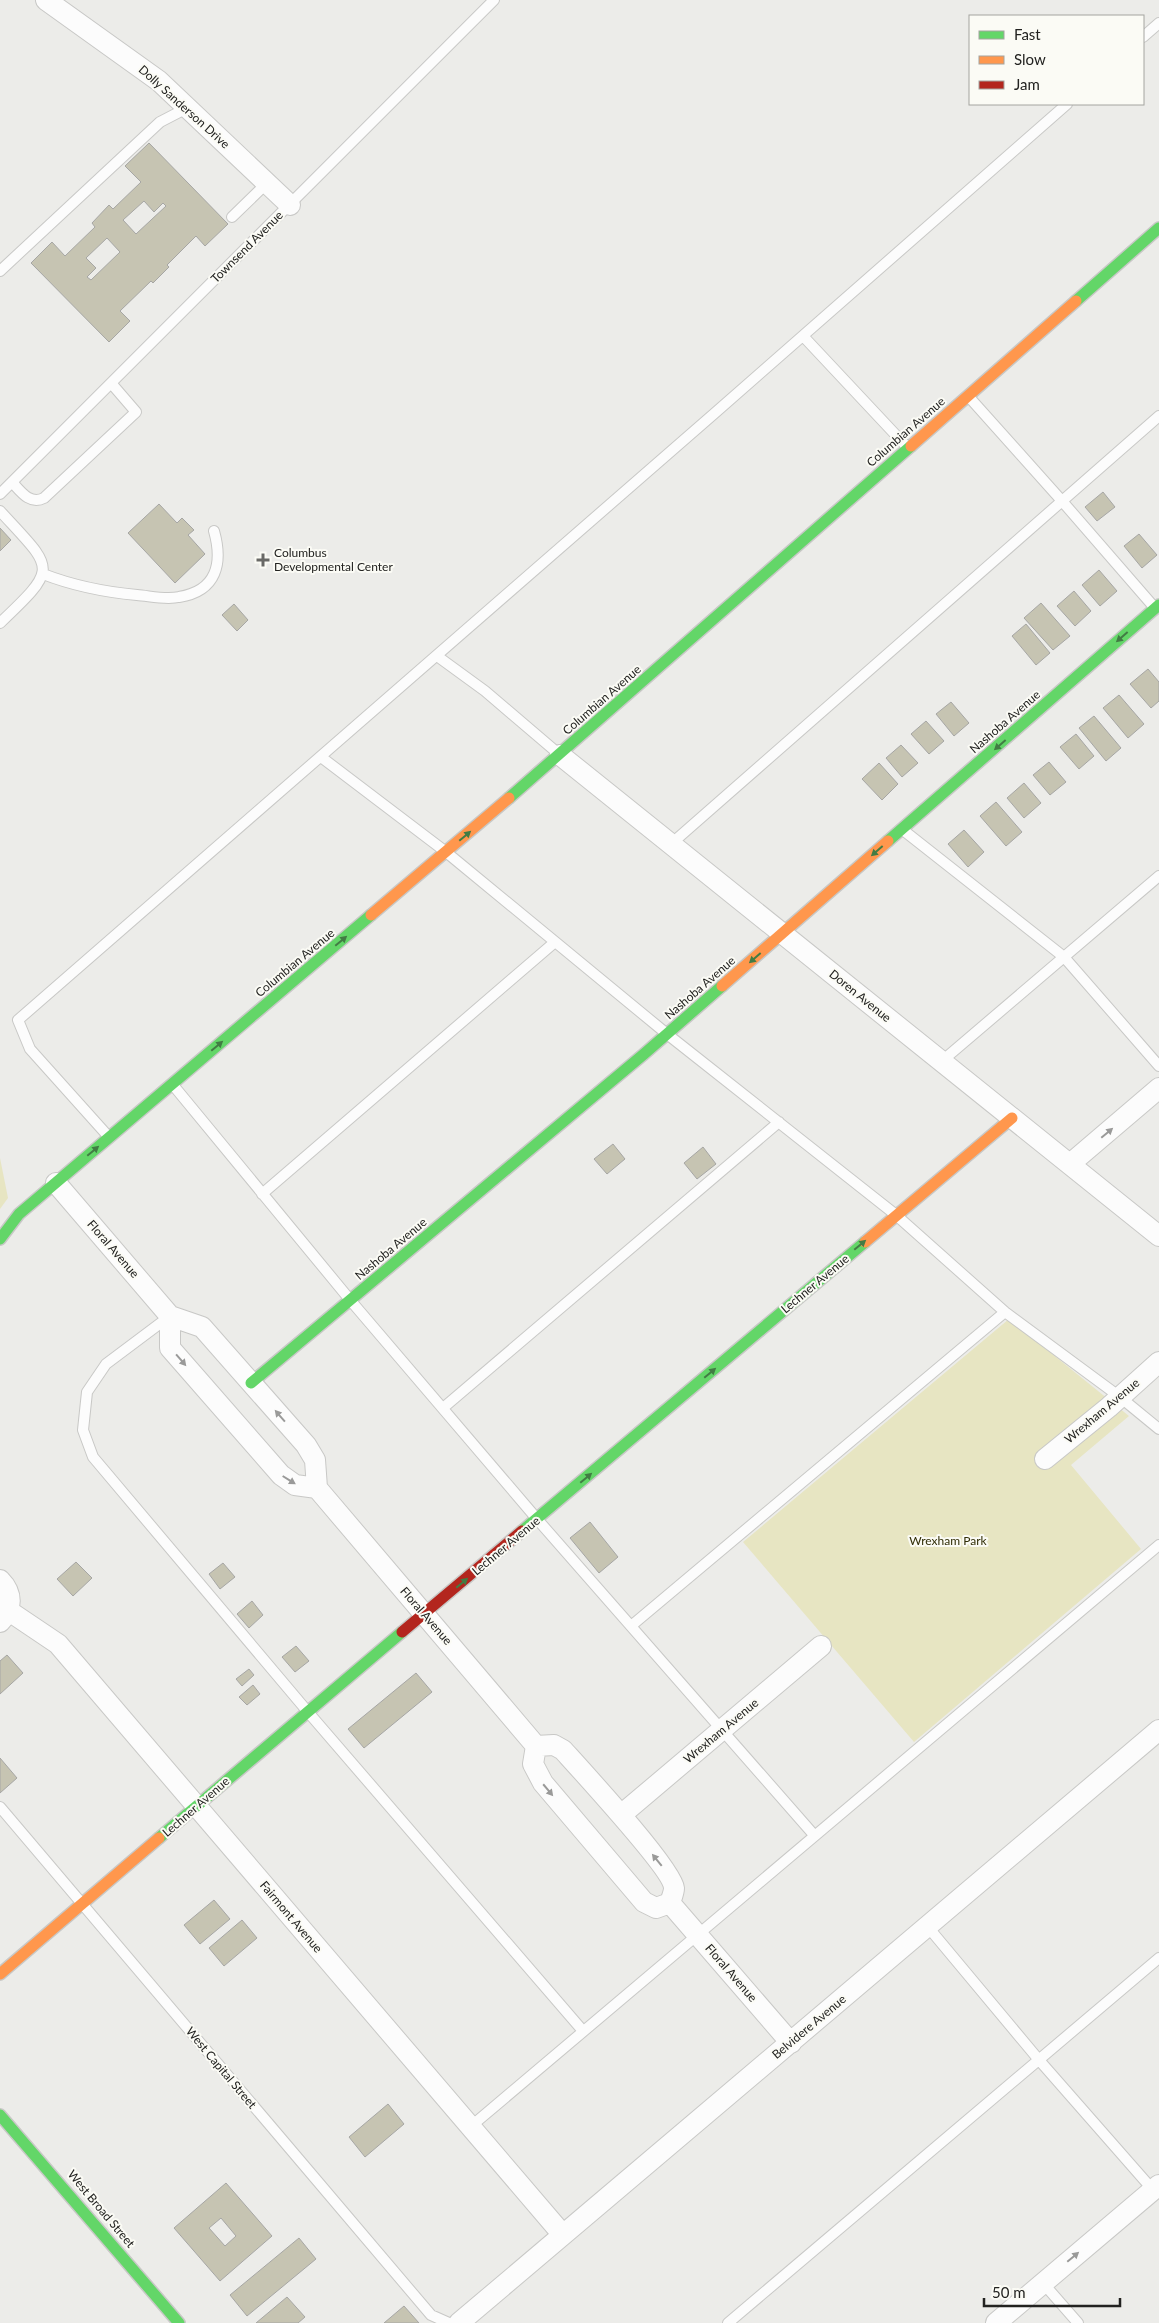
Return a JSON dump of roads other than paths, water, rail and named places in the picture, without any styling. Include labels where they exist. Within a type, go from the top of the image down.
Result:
[{"type":"street","name":"Dolly Sanderson Drive","points":[[46,0],[140,66],[290,205]]},
{"type":"street","name":"Columbian Avenue","points":[[56,1183],[560,755],[1159,228]]},
{"type":"street","name":"Nashoba Avenue","points":[[251,1383],[667,1034],[1157,607]]},
{"type":"street","name":"Doren Avenue","points":[[560,755],[1159,1236]]},
{"type":"street","points":[[1070,1164],[1159,1088]]},
{"type":"street","name":"Lechner Avenue","points":[[0,1974],[196,1806],[1012,1118]]},
{"type":"street","points":[[0,1239],[19,1214],[56,1183]]},
{"type":"street","name":"Floral Avenue","points":[[56,1183],[170,1316]]},
{"type":"street","points":[[170,1316],[202,1326],[251,1383],[306,1445],[315,1460],[317,1488],[295,1485],[281,1475],[170,1348],[170,1316]]},
{"type":"street","name":"Wrexham Avenue","points":[[1045,1459],[1159,1362]]},
{"type":"street","name":"Floral Avenue","points":[[317,1488],[536,1746]]},
{"type":"street","name":"Fairmont Avenue","points":[[0,1580],[9,1594],[5,1616],[58,1644],[469,2128],[563,2235]]},
{"type":"street","name":"Wrexham Avenue","points":[[621,1816],[822,1646]]},
{"type":"street","name":"Belvidere Avenue","points":[[459,2323],[1159,1730]]},
{"type":"street","points":[[554,1745],[563,1750],[621,1816],[669,1875],[674,1888],[670,1903],[656,1908],[644,1902],[638,1895],[543,1783],[533,1764],[536,1746],[554,1745]]},
{"type":"street","name":"Floral Avenue","points":[[670,1903],[791,2043]]},
{"type":"street","name":"West Broad Street","points":[[0,2115],[179,2323]]},
{"type":"street","points":[[996,2323],[1156,2187]]},
{"type":"lane","name":"Townsend Avenue","points":[[0,494],[494,0]]},
{"type":"lane","points":[[1144,36],[1159,23]]},
{"type":"lane","points":[[110,1138],[30,1049],[18,1020],[1066,105]]},
{"type":"lane","points":[[0,271],[160,122],[187,108]]},
{"type":"lane","points":[[232,218],[267,183]]},
{"type":"lane","points":[[803,336],[908,448]]},
{"type":"lane","points":[[12,482],[31,500],[37,502],[44,498],[136,412],[111,383]]},
{"type":"lane","points":[[968,396],[1157,607]]},
{"type":"lane","points":[[671,844],[1159,416]]},
{"type":"lane","points":[[0,511],[40,555],[44,567],[43,574],[33,592],[0,623]]},
{"type":"lane","points":[[43,574],[93,590],[178,598],[196,592],[210,582],[218,565],[217,543],[214,531]]},
{"type":"lane","points":[[437,656],[485,691],[560,755]]},
{"type":"lane","points":[[321,757],[446,852],[667,1034],[896,1215],[1005,1312],[1120,1397],[1159,1429]]},
{"type":"lane","points":[[902,829],[1064,957],[1159,1066]]},
{"type":"lane","points":[[942,1062],[1159,876]]},
{"type":"lane","points":[[262,1194],[555,942]]},
{"type":"lane","points":[[172,1085],[351,1301],[537,1519],[814,1835]]},
{"type":"lane","points":[[443,1408],[779,1122]]},
{"type":"lane","points":[[631,1626],[1005,1312]]},
{"type":"lane","points":[[170,1316],[106,1364],[87,1392],[83,1430],[94,1457],[308,1712],[583,2031]]},
{"type":"lane","points":[[469,2128],[1159,1545]]},
{"type":"lane","name":"West Capital Street","points":[[0,1807],[431,2315],[449,2323]]},
{"type":"lane","points":[[928,1927],[1039,2060],[1156,2187]]},
{"type":"lane","points":[[728,2323],[1159,1958]]},
{"type":"lane","points":[[1043,2283],[1078,2323]]},
{"type":"place","name":"Columbus Developmental Center","points":[[263,560]]},
{"type":"park label","name":"Wrexham Park","points":[[948,1541]]}]
